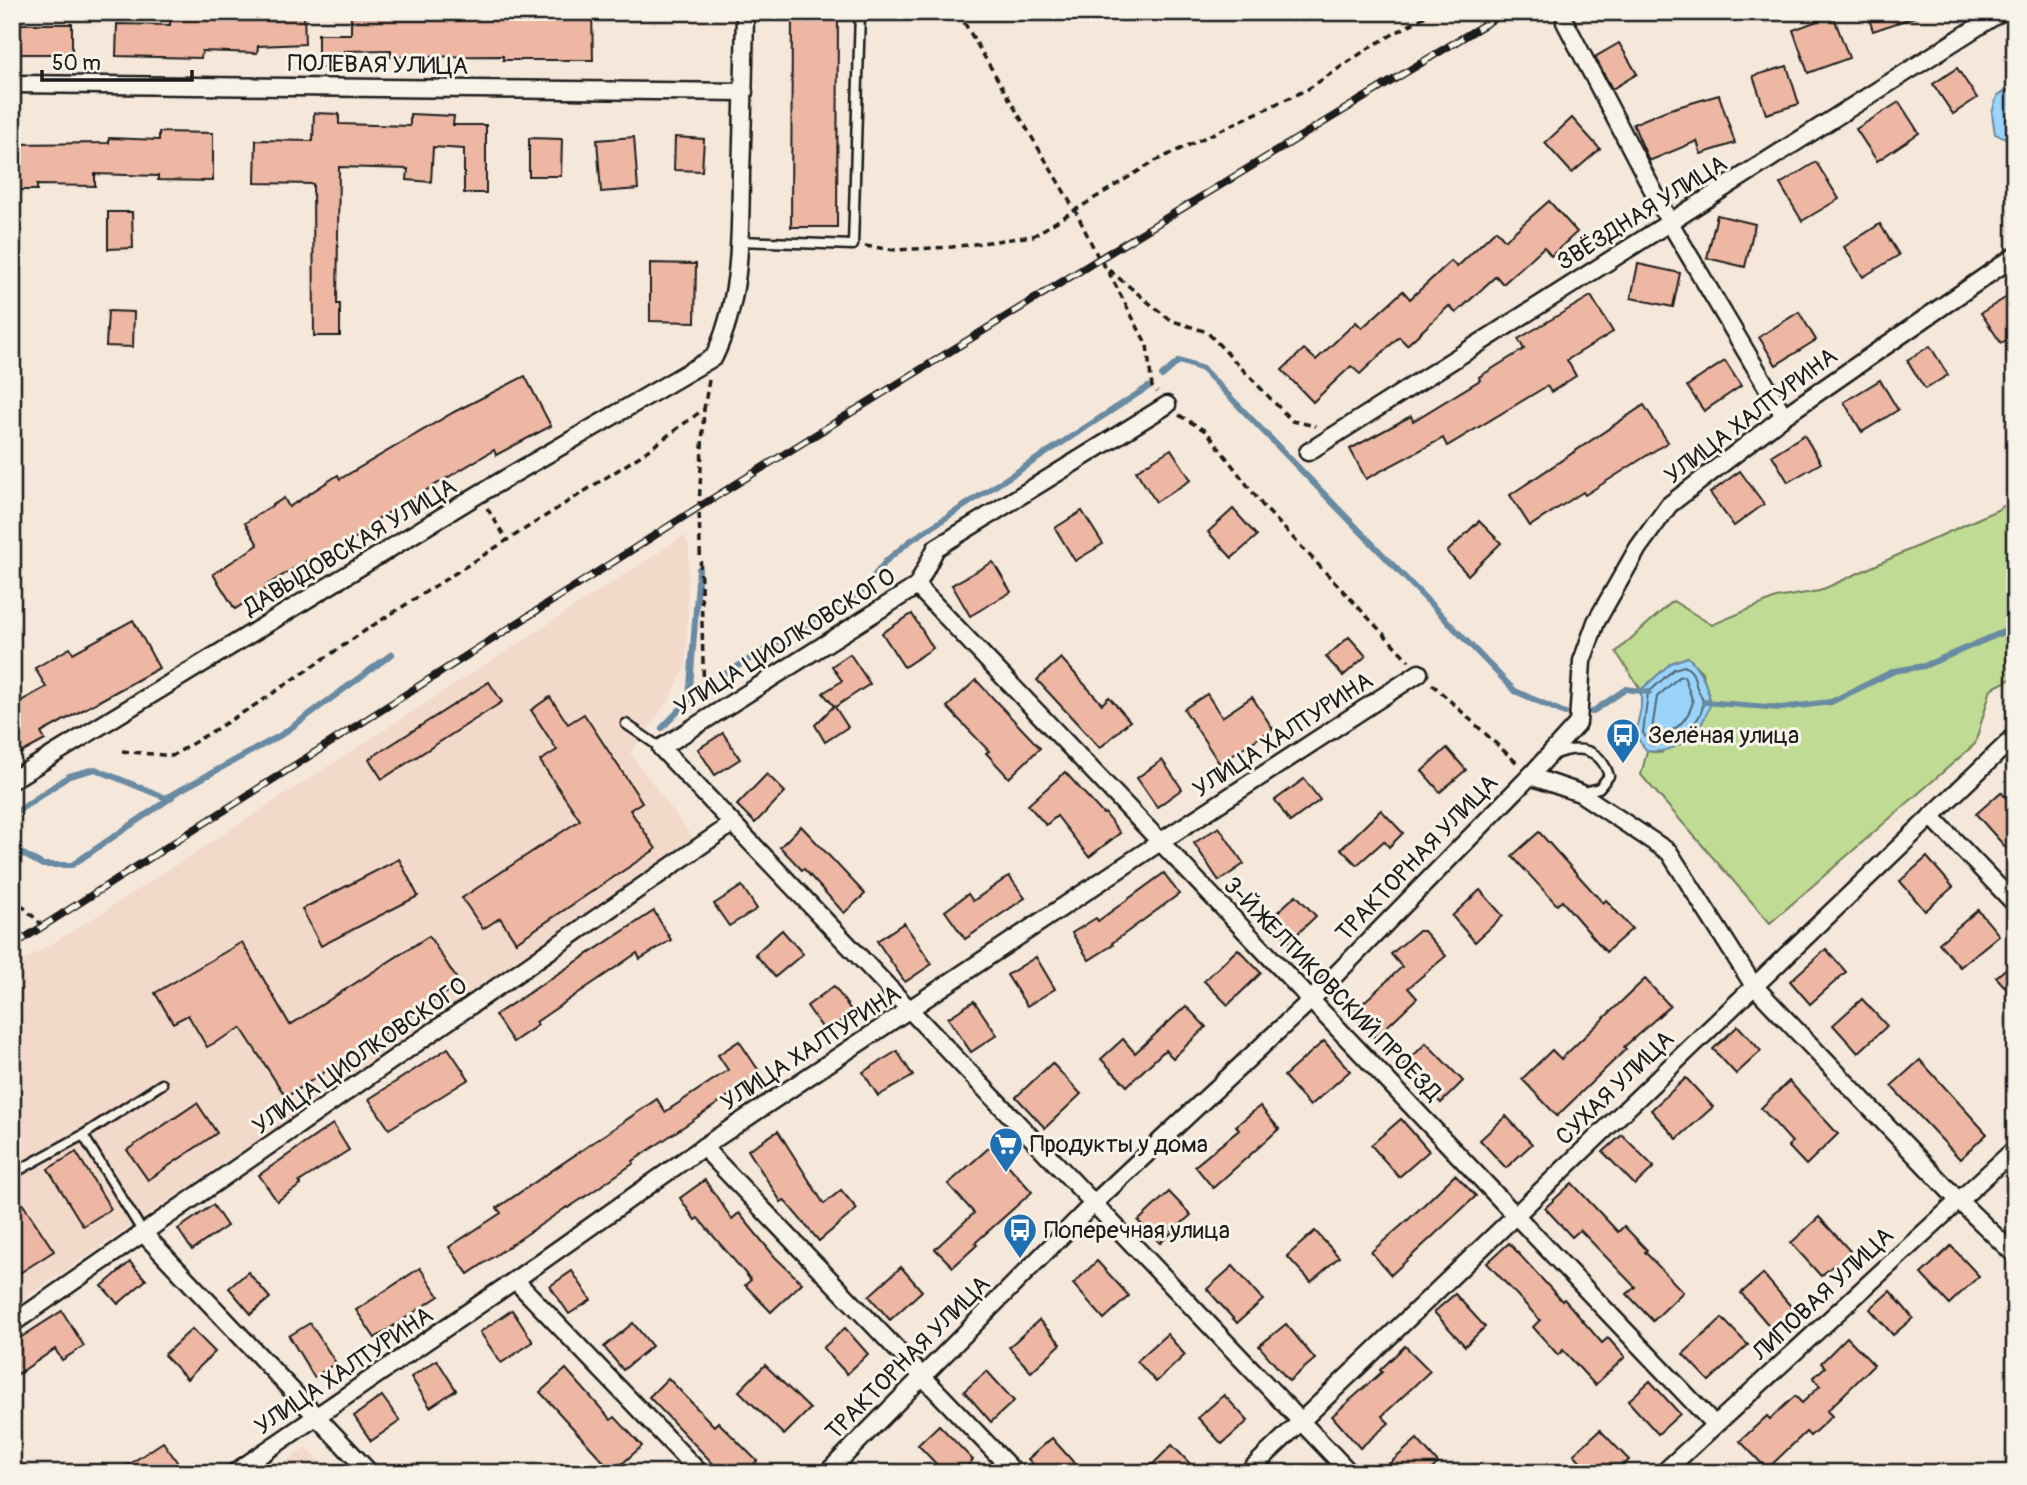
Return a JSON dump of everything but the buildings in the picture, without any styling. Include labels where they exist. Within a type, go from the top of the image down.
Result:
[{"type":"street","points":[[714,357],[725,333],[735,295],[740,241],[745,12]]},
{"type":"street","name":"ЗВЁЗДНАЯ УЛИЦА","points":[[1308,452],[2001,12]]},
{"type":"street","points":[[1565,22],[1670,222],[1784,416]]},
{"type":"street","name":"ПОЛЕВАЯ УЛИЦА","points":[[12,84],[744,92]]},
{"type":"street","name":"УЛИЦА ХАЛТУРИНА","points":[[1530,776],[1578,723],[1582,661],[1596,622],[1638,548],[1670,505],[1784,416],[2015,256]]},
{"type":"street","name":"ДАВЫДОВСКАЯ УЛИЦА","points":[[12,779],[479,494],[714,357]]},
{"type":"street","name":"УЛИЦА ЦИОЛКОВСКОГО","points":[[661,748],[917,586],[936,548],[1167,405]]},
{"type":"street","name":"3-Й ЖЕЛТИКОВСКИЙ ПРОЕЗД","points":[[917,586],[1714,1424]]},
{"type":"street","name":"УЛИЦА ХАЛТУРИНА","points":[[234,1473],[703,1147],[1419,673]]},
{"type":"street","name":"СУХАЯ УЛИЦА","points":[[1247,1473],[2015,736]]},
{"type":"street","points":[[661,748],[1350,1473]]},
{"type":"street","points":[[1530,776],[1580,793],[1669,852],[1754,986],[1958,1200],[2015,1255]]},
{"type":"street","name":"ТРАКТОРНАЯ УЛИЦА","points":[[827,1473],[1094,1203],[1311,1000],[1530,776]]},
{"type":"street","points":[[1931,817],[2015,904]]},
{"type":"street","name":"УЛИЦА ЦИОЛКОВСКОГО","points":[[12,1324],[732,824]]},
{"type":"street","points":[[703,1147],[1015,1473]]},
{"type":"street","name":"ЛИПОВАЯ УЛИЦА","points":[[1662,1473],[2015,1149]]},
{"type":"street","points":[[144,1234],[370,1473]]},
{"type":"street","points":[[515,1280],[700,1473]]},
{"type":"lane","points":[[740,241],[853,245],[860,12]]},
{"type":"lane","points":[[626,724],[661,748]]},
{"type":"lane","points":[[1547,757],[1568,749],[1589,751],[1605,762],[1609,776],[1599,788],[1580,793]]},
{"type":"lane","points":[[12,1174],[83,1135],[162,1084]]},
{"type":"lane","points":[[83,1135],[144,1234]]},
{"type":"path","points":[[958,12],[1076,212],[1147,345],[1152,387],[1173,412],[1207,432],[1263,506],[1419,673],[1530,776]]},
{"type":"path","points":[[853,245],[895,250],[940,248],[1033,236],[1155,162],[1308,89],[1372,46],[1433,12]]},
{"type":"path","points":[[1107,269],[1170,320],[1207,332],[1292,421],[1339,432]]},
{"type":"path","points":[[704,701],[699,507],[704,409],[714,357]]},
{"type":"path","points":[[121,751],[172,756],[260,702],[372,626],[639,456],[704,409]]},
{"type":"path","points":[[479,494],[507,540]]},
{"type":"path","points":[[12,896],[43,926]]},
{"type":"shaded area","points":[[684,536],[689,545],[686,666],[668,701],[630,753],[696,842],[12,1307],[12,968],[105,911]]},
{"type":"shaded area","points":[[306,1447],[331,1473],[270,1473]]},
{"type":"green space","points":[[2015,499],[2015,677],[1991,689],[1975,744],[1770,923],[1641,775],[1647,751],[1661,753],[1711,703],[1702,672],[1687,657],[1671,663],[1641,690],[1616,652],[1673,601],[1712,625],[1776,598],[1819,591],[1997,510]]},
{"type":"water","points":[[2015,86],[2015,141],[1995,134],[1992,113],[1997,96]]},
{"type":"water","points":[[1688,657],[1705,683],[1710,701],[1709,709],[1701,725],[1689,739],[1673,748],[1647,751],[1635,735],[1641,708],[1641,690],[1671,663]]},
{"type":"waterway","points":[[1162,376],[1179,361],[1203,369],[1515,691],[1565,713]]},
{"type":"waterway","points":[[720,677],[862,591],[887,560],[910,541],[1148,387]]},
{"type":"waterway","points":[[662,728],[689,700],[699,569]]},
{"type":"waterway","points":[[1704,702],[1781,708],[1831,702],[1894,671],[1924,666],[2015,627]]},
{"type":"waterway","points":[[12,815],[69,776],[95,769],[166,798],[281,735],[392,654]]},
{"type":"waterway","points":[[1592,712],[1626,689],[1649,692]]},
{"type":"waterway","points":[[12,848],[43,865],[72,865],[172,797]]},
{"type":"railway","points":[[12,946],[699,507],[1505,12]]},
{"type":"place","name":"Зелёная улица","points":[[1623,765]]},
{"type":"place","name":"Продукты у дома","points":[[1006,1174]]},
{"type":"place","name":"Поперечная улица","points":[[1020,1260]]}]
